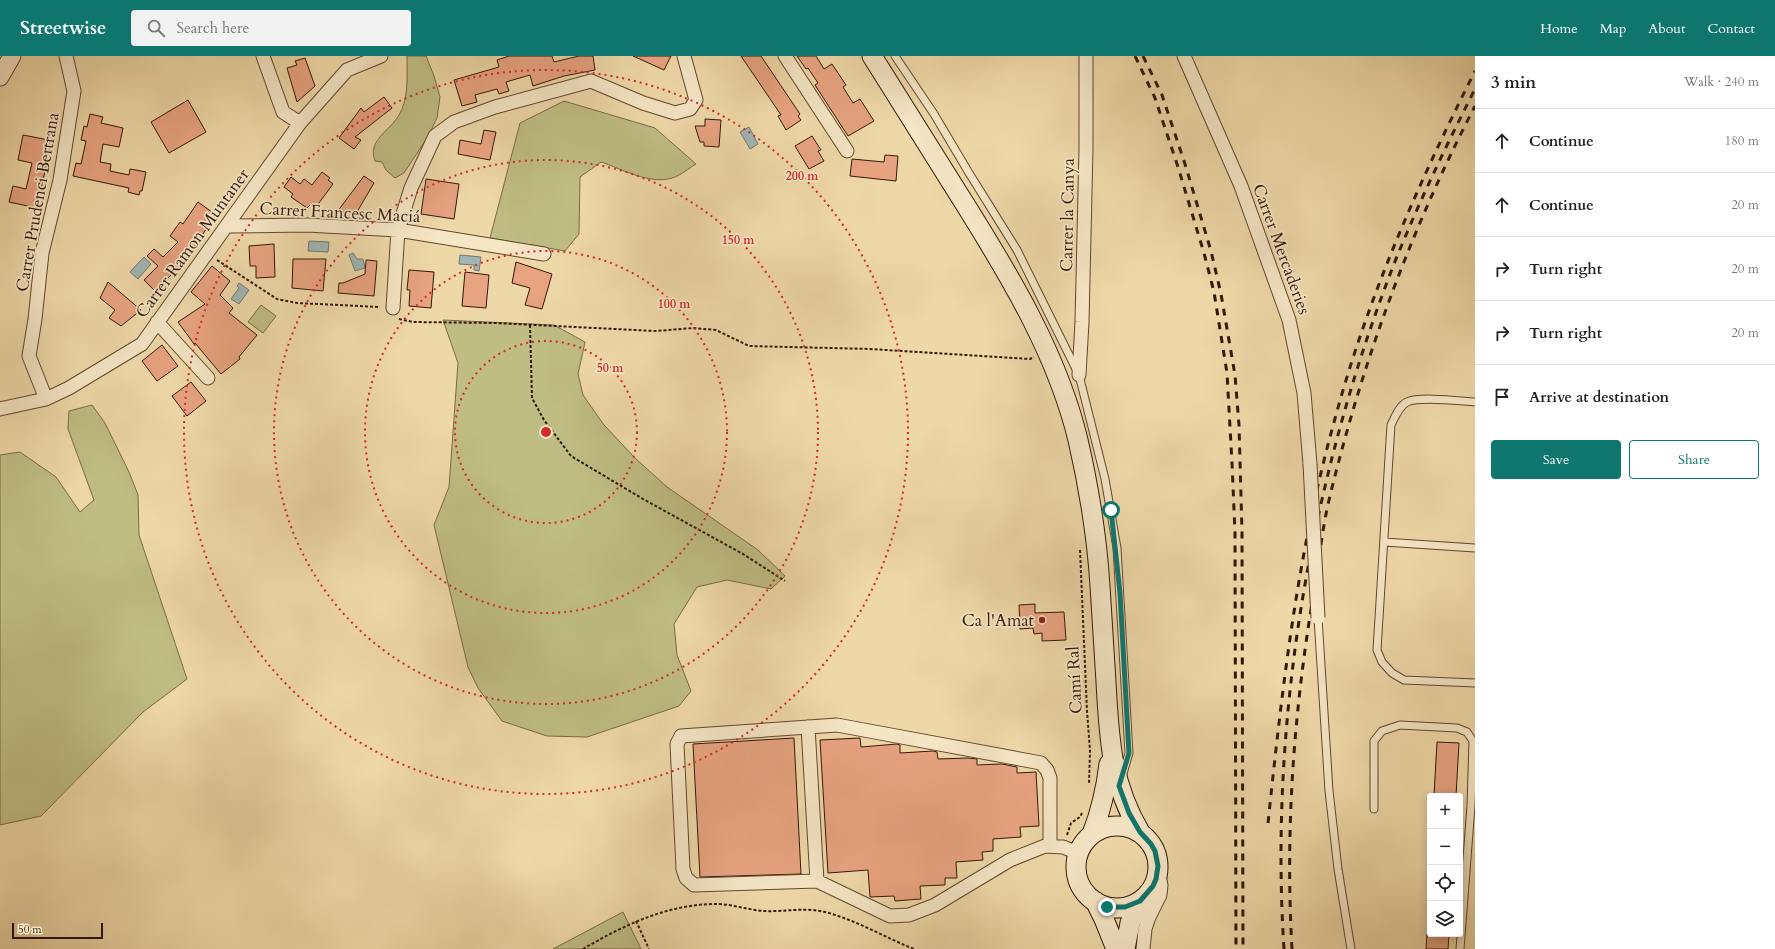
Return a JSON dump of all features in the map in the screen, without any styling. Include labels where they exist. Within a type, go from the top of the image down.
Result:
[{"type":"main road","points":[[872,56],[998,257],[1047,353],[1077,437],[1093,518],[1100,584],[1110,748],[1107,788],[1092,834]]},
{"type":"main road","points":[[1110,748],[1119,786],[1129,813],[1140,832],[1151,844],[1158,860],[1158,871],[1153,886],[1140,901],[1130,923],[1125,949]]},
{"type":"main road","points":[[1140,832],[1116,826],[1102,828],[1092,834],[1082,845],[1064,849],[1076,870],[1079,883],[1087,895],[1095,901],[1107,907],[1118,908],[1130,906],[1140,901]]},
{"type":"main road","points":[[1095,901],[1116,949]]},
{"type":"street","points":[[0,77],[12,56]]},
{"type":"street","name":"Carrer Prudenci Bertrana","points":[[46,399],[29,356],[36,319],[42,252],[60,180],[74,91],[66,56]]},
{"type":"street","points":[[263,56],[284,112],[300,124]]},
{"type":"street","name":"Carrer Ramon Muntaner","points":[[0,409],[46,399],[69,388],[142,344],[300,124],[347,70],[381,56]]},
{"type":"street","points":[[393,308],[398,230],[411,188],[435,136],[454,122],[494,107],[591,81],[643,103],[674,113],[690,109],[696,100],[684,56]]},
{"type":"street","points":[[785,56],[847,151]]},
{"type":"street","name":"Carrer la Canya","points":[[1079,375],[1082,322],[1085,189],[1086,56]]},
{"type":"street","name":"Carrer Mercaderies","points":[[1184,56],[1241,186],[1290,320],[1304,393],[1310,464],[1318,618]]},
{"type":"street","name":"Carrer Francesc Maciá","points":[[228,226],[307,225],[398,230],[544,254]]},
{"type":"street","points":[[158,322],[208,378]]},
{"type":"street","points":[[836,725],[1041,763],[1047,770],[1050,778],[1064,849],[1045,846],[1010,860],[935,905],[909,915],[890,916],[817,881],[694,884],[686,878],[683,870],[677,744],[681,736],[808,727],[836,725]]},
{"type":"street","points":[[808,727],[817,881]]},
{"type":"street","points":[[1142,949],[1145,929],[1160,895],[1161,885],[1158,871]]},
{"type":"lane","points":[[895,56],[934,114],[1017,250],[1079,375],[1106,479],[1117,548],[1129,753],[1119,786]]},
{"type":"lane","points":[[1475,402],[1421,399],[1407,402],[1397,412],[1391,425],[1377,650],[1382,662],[1392,673],[1404,680],[1475,683]]},
{"type":"lane","points":[[1384,542],[1475,548]]},
{"type":"lane","points":[[1318,618],[1329,791],[1338,869],[1351,949]]},
{"type":"lane","points":[[1374,809],[1374,741],[1382,731],[1400,725],[1457,728],[1467,732],[1473,741],[1473,807],[1460,949]]},
{"type":"path","points":[[208,253],[277,299],[297,303],[393,308],[396,318],[413,322],[530,325],[656,332],[693,328],[716,330],[749,346],[870,350],[1030,359],[1047,353]]},
{"type":"path","points":[[530,325],[532,398],[544,420],[571,456],[642,499],[743,554],[785,580]]},
{"type":"path","name":"Camí Ral","points":[[1080,544],[1090,751],[1088,789]]},
{"type":"path","points":[[1064,849],[1071,823],[1080,817],[1083,810]]},
{"type":"path","points":[[583,949],[615,931],[655,914],[681,907],[709,904],[727,904],[736,907],[764,911],[816,910],[847,919],[914,949]]},
{"type":"path","points":[[636,921],[649,949]]},
{"type":"shaded area","points":[[407,56],[426,56],[440,97],[437,118],[427,138],[404,173],[395,178],[386,170],[382,162],[375,161],[373,154],[377,141],[395,121],[402,109],[407,86]]},
{"type":"shaded area","points":[[564,101],[655,128],[696,164],[675,177],[663,180],[645,178],[601,162],[580,177],[579,234],[565,251],[490,238],[520,123]]},
{"type":"shaded area","points":[[749,127],[758,144],[750,149],[740,132]]},
{"type":"shaded area","points":[[309,241],[329,242],[328,252],[308,251]]},
{"type":"shaded area","points":[[353,253],[357,259],[363,259],[365,268],[355,271],[349,255]]},
{"type":"shaded area","points":[[460,255],[481,257],[479,271],[474,270],[474,265],[459,264]]},
{"type":"shaded area","points":[[144,257],[151,264],[138,279],[130,272]]},
{"type":"shaded area","points":[[239,283],[249,290],[239,304],[231,299],[239,288],[237,286]]},
{"type":"shaded area","points":[[261,305],[276,316],[263,333],[248,322]]},
{"type":"shaded area","points":[[443,320],[554,325],[585,342],[578,374],[583,395],[604,425],[635,458],[667,487],[758,550],[785,576],[771,589],[727,580],[697,587],[674,624],[677,655],[691,691],[679,706],[587,737],[547,736],[502,721],[478,688],[468,667],[434,525],[449,487],[458,363]]},
{"type":"shaded area","points":[[92,405],[105,423],[129,472],[138,495],[139,535],[187,679],[143,712],[41,816],[0,825],[0,455],[20,452],[56,477],[80,512],[94,500],[68,429],[69,411]]},
{"type":"shaded area","points":[[623,912],[641,949],[553,949]]},
{"type":"building","points":[[509,56],[552,56],[554,62],[579,56],[593,56],[595,70],[564,76],[533,86],[530,75],[506,82],[509,91],[499,94],[497,89],[475,95],[477,102],[462,106],[454,80],[499,67],[497,60]]},
{"type":"building","points":[[633,56],[671,56],[664,70]]},
{"type":"building","points":[[741,56],[761,56],[800,114],[798,116],[801,120],[786,130],[778,116],[781,115]]},
{"type":"building","points":[[797,56],[816,56],[824,69],[832,64],[846,85],[843,87],[853,103],[860,99],[874,121],[848,136],[815,85],[818,83],[808,68],[806,69]]},
{"type":"building","points":[[305,58],[315,86],[297,102],[287,68],[297,65],[295,61]]},
{"type":"building","points":[[384,97],[392,108],[355,137],[361,140],[354,149],[339,138],[361,108],[364,112]]},
{"type":"building","points":[[188,100],[206,132],[169,153],[151,122]]},
{"type":"building","points":[[90,114],[103,117],[101,123],[123,128],[119,147],[103,144],[100,162],[111,164],[110,171],[129,175],[130,169],[146,172],[142,191],[140,191],[139,195],[128,192],[129,188],[73,176],[76,163],[81,164],[86,141],[81,140],[84,126],[87,127]]},
{"type":"building","points":[[705,119],[721,120],[719,147],[704,146],[704,142],[700,142],[695,126],[705,126]]},
{"type":"building","points":[[484,130],[496,132],[490,160],[458,154],[460,140],[481,144]]},
{"type":"building","points":[[23,135],[54,141],[48,166],[46,166],[37,208],[9,202],[13,186],[26,189],[32,163],[18,160]]},
{"type":"building","points":[[812,136],[821,150],[818,151],[824,161],[809,169],[795,146]]},
{"type":"building","points":[[885,155],[898,156],[896,181],[850,176],[852,159],[884,162]]},
{"type":"building","points":[[322,172],[330,178],[328,180],[333,184],[316,207],[311,204],[307,208],[291,197],[293,194],[284,187],[291,177],[300,184],[304,179],[312,185]]},
{"type":"building","points":[[364,176],[374,183],[357,212],[337,212]]},
{"type":"building","points":[[426,179],[459,184],[454,219],[421,214]]},
{"type":"building","points":[[198,202],[216,215],[182,264],[155,291],[144,280],[158,266],[147,256],[154,249],[163,257],[178,242],[170,236],[180,222],[183,224]]},
{"type":"building","points":[[274,244],[275,277],[256,278],[256,266],[250,266],[249,246]]},
{"type":"building","points":[[293,259],[326,259],[323,291],[292,288]]},
{"type":"building","points":[[366,260],[377,261],[374,296],[338,293],[339,283],[343,283],[365,274]]},
{"type":"building","points":[[516,262],[552,274],[542,309],[525,305],[530,288],[512,283]]},
{"type":"building","points":[[212,266],[230,281],[220,295],[233,308],[229,313],[257,335],[239,357],[240,359],[221,374],[195,343],[194,344],[178,322],[205,304],[191,292]]},
{"type":"building","points":[[409,270],[434,272],[431,308],[409,306],[410,290],[407,290]]},
{"type":"building","points":[[465,272],[489,275],[486,308],[462,306]]},
{"type":"building","points":[[108,282],[141,310],[121,326],[109,318],[115,310],[100,298]]},
{"type":"building","points":[[162,345],[178,366],[157,381],[142,361]]},
{"type":"building","points":[[191,382],[206,401],[187,416],[172,396]]},
{"type":"building","name":"Ca l'Amat","points":[[1035,604],[1035,613],[1064,612],[1066,640],[1042,641],[1042,633],[1034,634],[1033,628],[1020,629],[1019,605]]},
{"type":"building","points":[[794,738],[801,874],[700,877],[693,744]]},
{"type":"building","points":[[860,738],[861,747],[897,744],[900,745],[900,753],[933,751],[937,752],[938,759],[977,759],[977,765],[1002,764],[1017,767],[1017,773],[1036,772],[1039,826],[1020,827],[1021,837],[993,839],[993,851],[982,852],[983,860],[956,862],[957,878],[945,878],[945,885],[920,886],[921,899],[895,901],[894,896],[870,897],[868,870],[828,873],[820,740]]},
{"type":"building","points":[[1437,742],[1459,743],[1456,793],[1434,793]]},
{"type":"building","points":[[1427,934],[1427,937],[1449,937],[1448,949],[1426,949]]},
{"type":"railway","points":[[1135,56],[1155,98],[1204,253],[1214,292],[1227,373],[1235,533],[1236,949]]},
{"type":"railway","points":[[1143,56],[1162,95],[1185,164],[1211,251],[1221,294],[1235,375],[1239,425],[1242,532],[1243,949]]},
{"type":"railway","points":[[1268,823],[1285,673],[1300,574],[1320,475],[1333,426],[1346,380],[1377,289],[1413,201],[1475,71]]},
{"type":"railway","points":[[1284,949],[1281,863],[1283,775],[1290,688],[1302,600],[1319,514],[1340,429],[1365,345],[1394,264],[1433,175],[1475,89]]},
{"type":"railway","points":[[1292,949],[1290,859],[1296,725],[1307,636],[1322,534],[1329,500],[1357,398],[1390,298],[1429,201],[1475,106]]},
{"type":"place","name":"Ca l'Amat","points":[[1042,620]]},
{"type":"route","points":[[1107,907],[1125,907],[1140,901],[1146,896],[1153,886],[1158,871],[1155,851],[1140,832],[1129,813],[1119,786],[1129,753],[1117,548],[1111,510]]}]
